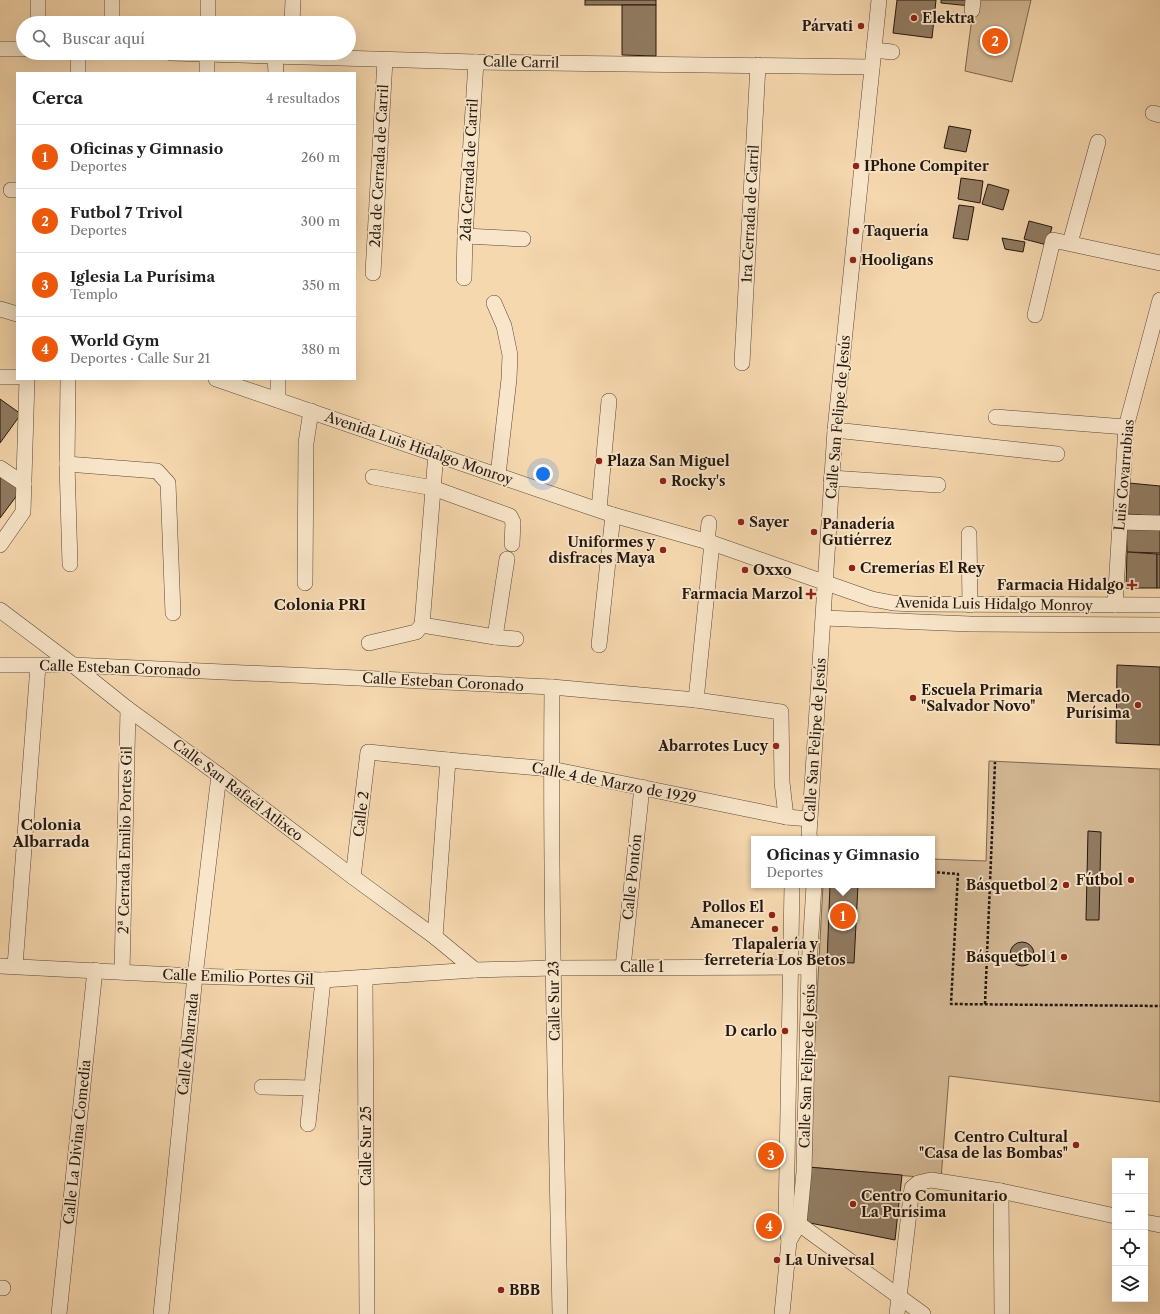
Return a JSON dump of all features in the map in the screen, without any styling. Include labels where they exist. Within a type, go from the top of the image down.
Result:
[{"type":"street","points":[[38,0],[38,16]]},
{"type":"street","points":[[112,0],[112,16]]},
{"type":"street","points":[[208,0],[208,16]]},
{"type":"street","points":[[292,16],[293,0]]},
{"type":"street","name":"Calle San Felipe de Jesús","points":[[808,836],[824,618],[835,430],[879,0]]},
{"type":"street","points":[[0,49],[16,49]]},
{"type":"street","points":[[874,50],[892,52]]},
{"type":"street","name":"Calle Carril","points":[[356,58],[476,62],[872,67]]},
{"type":"street","points":[[78,60],[78,72]]},
{"type":"street","points":[[207,60],[207,72]]},
{"type":"street","points":[[275,60],[276,72]]},
{"type":"street","name":"2da de Cerrada de Carril","points":[[373,273],[385,60]]},
{"type":"street","name":"2da Cerrada de Carril","points":[[464,278],[465,236],[476,62]]},
{"type":"street","name":"1ra Cerrada de Carril","points":[[742,363],[758,65]]},
{"type":"street","points":[[1070,243],[1098,142]]},
{"type":"street","points":[[465,236],[523,239]]},
{"type":"street","points":[[1035,316],[1053,240],[1160,263]]},
{"type":"street","name":"Luis Covarrubias","points":[[1115,605],[1126,427],[1160,300]]},
{"type":"street","points":[[494,303],[504,326],[510,355],[509,379],[498,475]]},
{"type":"street","points":[[0,308],[16,314]]},
{"type":"street","points":[[0,377],[16,377]]},
{"type":"street","points":[[0,544],[23,512],[27,380]]},
{"type":"street","points":[[68,380],[70,564]]},
{"type":"street","name":"Avenida Luis Hidalgo Monroy","points":[[219,380],[436,453],[613,515],[709,543],[872,599],[893,603],[970,605],[1160,605]]},
{"type":"street","points":[[278,380],[278,400]]},
{"type":"street","points":[[599,510],[610,401]]},
{"type":"street","points":[[305,583],[306,443],[311,411]]},
{"type":"street","points":[[996,417],[1126,427]]},
{"type":"street","points":[[835,430],[1057,454]]},
{"type":"street","points":[[369,643],[416,632],[422,625],[436,453]]},
{"type":"street","points":[[68,464],[157,471],[168,482],[173,613]]},
{"type":"street","points":[[0,468],[24,484]]},
{"type":"street","points":[[373,477],[433,488],[510,516],[513,522],[512,544]]},
{"type":"street","points":[[831,478],[938,485]]},
{"type":"street","points":[[599,645],[613,515]]},
{"type":"street","points":[[1120,522],[1160,523]]},
{"type":"street","points":[[696,700],[709,543],[709,523]]},
{"type":"street","points":[[969,534],[970,605]]},
{"type":"street","points":[[495,637],[507,559]]},
{"type":"street","name":"Calle San Rafaél Atlixco","points":[[0,610],[128,709],[219,775],[435,937],[475,970]]},
{"type":"street","name":"Avenida Luis Hidalgo Monroy","points":[[824,618],[970,624],[1160,625]]},
{"type":"street","points":[[422,625],[516,639]]},
{"type":"street","name":"Calle Esteban Coronado","points":[[0,665],[73,665],[552,687],[696,700],[781,712],[782,782],[786,817]]},
{"type":"street","points":[[16,966],[38,666]]},
{"type":"street","name":"Calle Sur 23","points":[[552,687],[551,769],[553,968],[560,1314]]},
{"type":"street","name":"2ª Cerrada Emilio Portes Gil","points":[[122,972],[128,709]]},
{"type":"street","name":"Calle 4 de Marzo de 1929","points":[[368,752],[551,769],[786,817],[810,819]]},
{"type":"street","name":"Calle 2","points":[[353,877],[368,752]]},
{"type":"street","points":[[435,937],[448,760]]},
{"type":"street","name":"Calle Albarrada","points":[[161,1314],[195,976],[219,775]]},
{"type":"street","name":"Calle Pontón","points":[[623,968],[642,787]]},
{"type":"street","name":"Calle San Felipe de Jesús","points":[[792,888],[790,966],[793,1222]]},
{"type":"street","name":"Calle San Felipe de Jesús","points":[[793,1222],[804,1172],[809,967],[814,888]]},
{"type":"street","name":"Calle Emilio Portes Gil","points":[[0,966],[195,976],[323,980],[475,970]]},
{"type":"street","name":"Calle 1","points":[[475,970],[553,968],[809,967]]},
{"type":"street","name":"Calle La Divina Comedia","points":[[58,1314],[95,970]]},
{"type":"street","name":"Calle Sur 25","points":[[365,978],[367,1314]]},
{"type":"street","points":[[308,1124],[323,980]]},
{"type":"street","points":[[262,1087],[312,1088]]},
{"type":"street","points":[[897,1314],[912,1188],[918,1183],[931,1180],[963,1183],[1112,1215]]},
{"type":"street","points":[[1001,1191],[1002,1314]]},
{"type":"street","points":[[782,1314],[793,1222],[923,1314]]},
{"type":"street","points":[[1148,1223],[1160,1225]]},
{"type":"path","points":[[985,1004],[995,762]]},
{"type":"path","points":[[935,872],[958,874],[950,1004],[1160,1006]]},
{"type":"shaded area","points":[[979,0],[1031,0],[1012,82],[965,71],[973,10]]},
{"type":"shaded area","points":[[989,761],[1160,769],[1160,1102],[949,1076],[941,1179],[808,1167],[823,888],[935,888],[935,859],[986,861]]},
{"type":"building","points":[[585,0],[656,0],[656,5],[585,5]]},
{"type":"building","name":"Elektra","points":[[897,0],[936,0],[932,38],[893,33]]},
{"type":"building","points":[[941,0],[971,0],[971,6],[941,3]]},
{"type":"building","points":[[622,5],[656,5],[656,56],[622,55]]},
{"type":"building","points":[[949,126],[971,130],[966,152],[944,148]]},
{"type":"building","points":[[961,178],[983,181],[980,203],[958,199]]},
{"type":"building","points":[[988,184],[1009,190],[1003,210],[982,204]]},
{"type":"building","points":[[959,205],[974,207],[968,240],[953,238]]},
{"type":"building","points":[[1029,221],[1052,227],[1047,245],[1024,239]]},
{"type":"building","points":[[1002,238],[1025,242],[1023,252],[1005,249]]},
{"type":"building","points":[[0,399],[21,414],[0,443]]},
{"type":"building","points":[[0,475],[21,490],[0,518]]},
{"type":"building","points":[[1129,483],[1160,486],[1160,517],[1126,514]]},
{"type":"building","points":[[1126,514],[1160,517],[1160,553],[1127,552]]},
{"type":"building","points":[[1127,552],[1157,554],[1157,588],[1126,588]]},
{"type":"building","points":[[1157,554],[1160,554],[1160,588],[1157,588]]},
{"type":"building","name":"Mercado Purísima","points":[[1117,665],[1160,667],[1160,745],[1116,743]]},
{"type":"building","points":[[1088,831],[1101,832],[1099,920],[1086,920]]},
{"type":"building","points":[[830,888],[858,888],[854,963],[827,962]]},
{"type":"building","points":[[1022,942],[1027,943],[1033,949],[1033,959],[1027,965],[1022,966],[1017,965],[1011,959],[1010,954],[1011,949],[1017,943]]},
{"type":"building","name":"Centro Comunitario La Purísima","points":[[808,1167],[902,1175],[895,1240],[805,1222]]},
{"type":"place","name":"Elektra","points":[[914,18]]},
{"type":"place","name":"Párvati","points":[[861,26]]},
{"type":"place","name":"Futbol 7 Trivol","points":[[995,41]]},
{"type":"place","name":"IPhone Compiter","points":[[856,166]]},
{"type":"place","name":"Taquería","points":[[856,231]]},
{"type":"place","name":"Hooligans","points":[[853,260]]},
{"type":"place","name":"Plaza San Miguel","points":[[599,461]]},
{"type":"place","name":"Rocky's","points":[[663,481]]},
{"type":"place","name":"Sayer","points":[[741,522]]},
{"type":"place","name":"Panadería Gutiérrez","points":[[814,532]]},
{"type":"place","name":"Uniformes y disfraces Maya","points":[[663,550]]},
{"type":"place","name":"Cremerías El Rey","points":[[852,568]]},
{"type":"place","name":"Oxxo","points":[[745,570]]},
{"type":"place","name":"Farmacia Hidalgo","points":[[1132,585]]},
{"type":"place","name":"Farmacia Marzol","points":[[811,594]]},
{"type":"place","name":"Escuela Primaria \"Salvador Novo\"","points":[[913,698]]},
{"type":"place","name":"Mercado Purísima","points":[[1138,705]]},
{"type":"place","name":"Abarrotes Lucy","points":[[776,746]]},
{"type":"place","name":"Fútbol","points":[[1131,880]]},
{"type":"place","name":"Básquetbol 2","points":[[1066,885]]},
{"type":"place","name":"Pollos El Amanecer","points":[[772,915]]},
{"type":"place","name":"Oficinas y Gimnasio","points":[[843,916]]},
{"type":"place","name":"Tlapalería y ferretería Los Betos","points":[[775,929]]},
{"type":"place","name":"Básquetbol 1","points":[[1064,957]]},
{"type":"place","name":"D carlo","points":[[785,1031]]},
{"type":"place","name":"Centro Cultural \"Casa de las Bombas\"","points":[[1076,1145]]},
{"type":"place","name":"Iglesia La Purísima","points":[[771,1155]]},
{"type":"place","name":"Centro Comunitario La Purísima","points":[[853,1204]]},
{"type":"place","name":"World Gym","points":[[769,1226]]},
{"type":"place","name":"La Universal","points":[[777,1260]]},
{"type":"place","name":"BBB","points":[[501,1290]]},
{"type":"district","name":"Colonia PRI","points":[[320,605]]},
{"type":"district","name":"Colonia Albarrada","points":[[51,834]]}]
